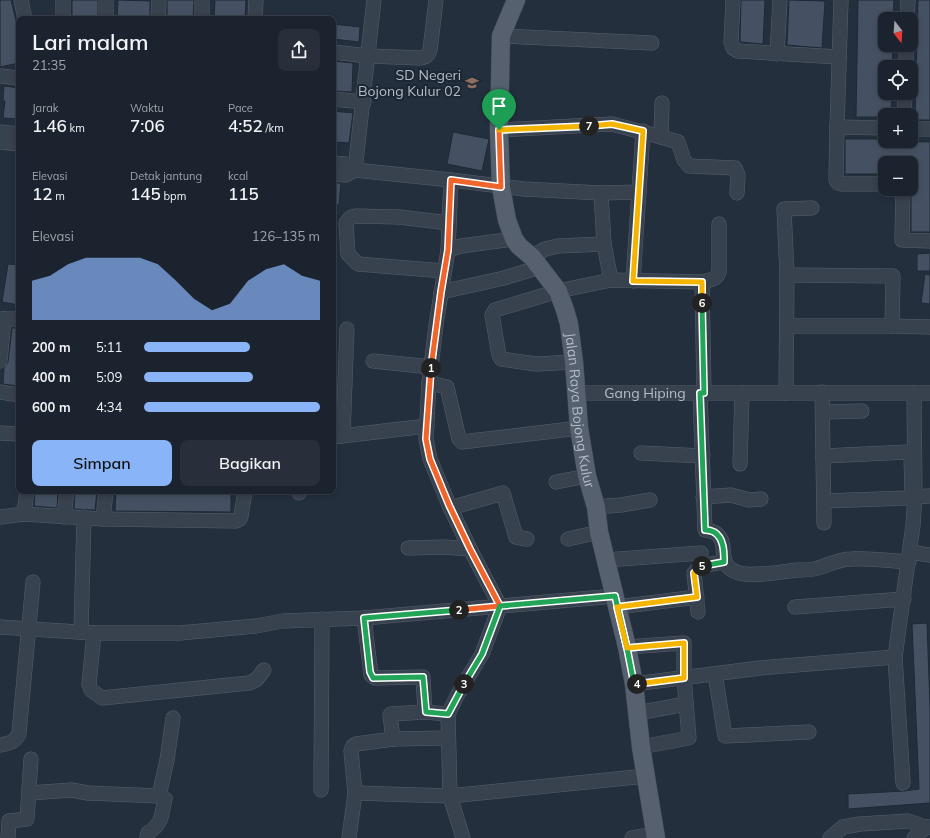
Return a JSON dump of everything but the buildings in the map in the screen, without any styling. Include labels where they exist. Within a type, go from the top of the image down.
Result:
[{"type":"main road","name":"Jalan Raya Bojong Kulur","points":[[516,0],[500,36],[499,130],[501,187],[507,220],[514,239],[536,262],[558,291],[566,310],[574,362],[579,428],[587,476],[596,507],[599,532],[627,648],[634,684],[641,747],[656,836]]},
{"type":"street","points":[[21,0],[24,16]]},
{"type":"street","points":[[63,0],[63,16]]},
{"type":"street","points":[[106,0],[106,16]]},
{"type":"street","points":[[158,16],[159,0]]},
{"type":"street","points":[[202,0],[202,16]]},
{"type":"street","points":[[255,16],[256,0]]},
{"type":"street","points":[[356,170],[374,0]]},
{"type":"street","points":[[336,52],[368,56],[421,58],[428,55],[436,0]]},
{"type":"street","points":[[733,0],[731,42],[733,48],[738,51],[839,57]]},
{"type":"street","points":[[777,54],[780,0]]},
{"type":"street","points":[[841,0],[836,180],[841,184],[878,184]]},
{"type":"street","points":[[907,12],[908,0]]},
{"type":"street","points":[[500,36],[652,43]]},
{"type":"street","points":[[0,76],[16,78]]},
{"type":"street","points":[[336,99],[364,102]]},
{"type":"street","points":[[661,137],[662,103]]},
{"type":"street","points":[[499,130],[612,124],[643,131],[678,142],[684,160],[689,166],[735,168],[738,175],[737,193]]},
{"type":"street","points":[[837,127],[878,128]]},
{"type":"street","points":[[918,129],[930,130]]},
{"type":"street","points":[[633,281],[643,131]]},
{"type":"street","points":[[0,132],[16,134]]},
{"type":"street","points":[[0,142],[16,144]]},
{"type":"street","points":[[336,163],[346,164],[356,170],[530,190],[601,193],[639,192]]},
{"type":"street","points":[[336,174],[346,175],[356,170]]},
{"type":"street","points":[[451,180],[448,250],[429,383],[426,439],[430,459],[450,508],[500,606],[482,654],[448,714],[450,796],[463,838]]},
{"type":"street","points":[[601,193],[604,244],[611,280]]},
{"type":"street","points":[[903,196],[902,240],[930,241]]},
{"type":"street","points":[[786,393],[787,326],[784,209],[812,208]]},
{"type":"street","points":[[444,271],[358,264],[348,254],[346,223],[351,217],[356,216],[399,217],[449,223]]},
{"type":"street","points":[[574,362],[536,364],[501,359],[498,355],[492,315],[494,311],[558,291],[611,280],[702,282],[714,279],[719,274],[719,224]]},
{"type":"street","points":[[448,250],[461,246],[514,239]]},
{"type":"street","points":[[441,292],[504,278],[536,262],[545,249],[558,246],[604,244]]},
{"type":"street","points":[[786,276],[893,276],[892,326]]},
{"type":"street","points":[[702,282],[703,497],[705,530],[714,532],[720,538],[723,546],[724,562],[727,567],[733,571],[766,573],[818,568],[833,562],[850,559],[930,555]]},
{"type":"street","points":[[0,361],[2,319],[16,320]]},
{"type":"street","points":[[787,326],[930,327]]},
{"type":"street","points":[[347,329],[338,436],[427,426]]},
{"type":"street","points":[[373,361],[431,367]]},
{"type":"street","points":[[429,383],[447,387],[459,439],[462,442],[579,428]]},
{"type":"street","points":[[0,392],[16,395]]},
{"type":"street","points":[[822,392],[824,523]]},
{"type":"street","name":"Gang Hiping","points":[[576,393],[930,393]]},
{"type":"street","points":[[740,464],[742,393]]},
{"type":"street","points":[[846,393],[846,411]]},
{"type":"street","points":[[903,783],[895,657],[910,557],[915,497],[914,393]]},
{"type":"street","points":[[822,412],[862,411]]},
{"type":"street","points":[[0,433],[16,434]]},
{"type":"street","points":[[823,456],[908,452],[911,456],[912,494],[907,498],[824,501]]},
{"type":"street","points":[[641,453],[703,456]]},
{"type":"street","points":[[556,482],[587,476]]},
{"type":"street","points":[[450,508],[503,493],[516,537],[527,539]]},
{"type":"street","points":[[24,514],[26,494]]},
{"type":"street","points":[[64,517],[67,494]]},
{"type":"street","points":[[103,519],[106,494]]},
{"type":"street","points":[[0,517],[24,514],[103,519],[236,521],[240,519],[241,516],[245,494]]},
{"type":"street","points":[[703,497],[731,495],[749,500],[761,498]]},
{"type":"street","points":[[915,497],[930,496]]},
{"type":"street","points":[[596,507],[621,505],[650,500]]},
{"type":"street","points":[[84,517],[89,684],[91,690],[95,694],[102,698],[250,683],[256,680],[264,670]]},
{"type":"street","points":[[568,539],[599,532]]},
{"type":"street","points":[[408,548],[444,547],[470,549]]},
{"type":"street","points":[[606,560],[701,553]]},
{"type":"street","points":[[698,612],[694,573],[699,567],[707,564],[724,562]]},
{"type":"street","points":[[0,745],[16,739],[19,733],[33,582]]},
{"type":"street","points":[[0,627],[87,632],[180,633],[256,626],[283,621],[364,618],[500,606],[697,597]]},
{"type":"street","points":[[794,607],[904,599]]},
{"type":"street","points":[[364,618],[371,675],[375,678],[423,677],[426,712]]},
{"type":"street","points":[[321,790],[322,619]]},
{"type":"street","points":[[627,648],[684,643],[684,678],[689,738],[641,747]]},
{"type":"street","points":[[634,684],[760,668],[895,657]]},
{"type":"street","points":[[715,674],[725,736],[809,732]]},
{"type":"street","points":[[637,712],[686,704]]},
{"type":"street","points":[[393,739],[390,714],[426,712],[448,714]]},
{"type":"street","points":[[159,796],[168,760],[173,718]]},
{"type":"street","points":[[349,838],[355,793],[351,751],[353,746],[356,744],[393,739],[448,738]]},
{"type":"street","points":[[8,838],[9,821],[27,819],[30,793],[31,759]]},
{"type":"street","points":[[355,793],[450,796],[646,776]]},
{"type":"street","points":[[30,793],[71,790],[88,793],[159,796],[165,799],[160,820],[157,827],[148,833],[147,838]]},
{"type":"street","points":[[830,838],[843,827],[860,824],[908,821],[928,827]]},
{"type":"street","points":[[914,838],[928,827]]},
{"type":"street","points":[[632,838],[656,836]]},
{"type":"place","name":"SD Negeri Bojong Kulur 02","points":[[472,83]]},
{"type":"route","points":[[499,130],[501,187],[451,180],[448,250],[436,325],[429,383],[426,439],[430,459],[449,505],[500,606],[364,618],[371,675],[373,678],[423,677],[426,712],[448,714],[482,654],[500,606],[615,596],[617,607],[627,648],[634,684],[684,678],[684,643],[627,648],[617,607],[697,597],[694,573],[699,567],[707,564],[724,562],[723,546],[720,538],[714,532],[705,530],[700,393],[704,393],[702,282],[633,281],[643,131],[612,124],[499,130]]}]
